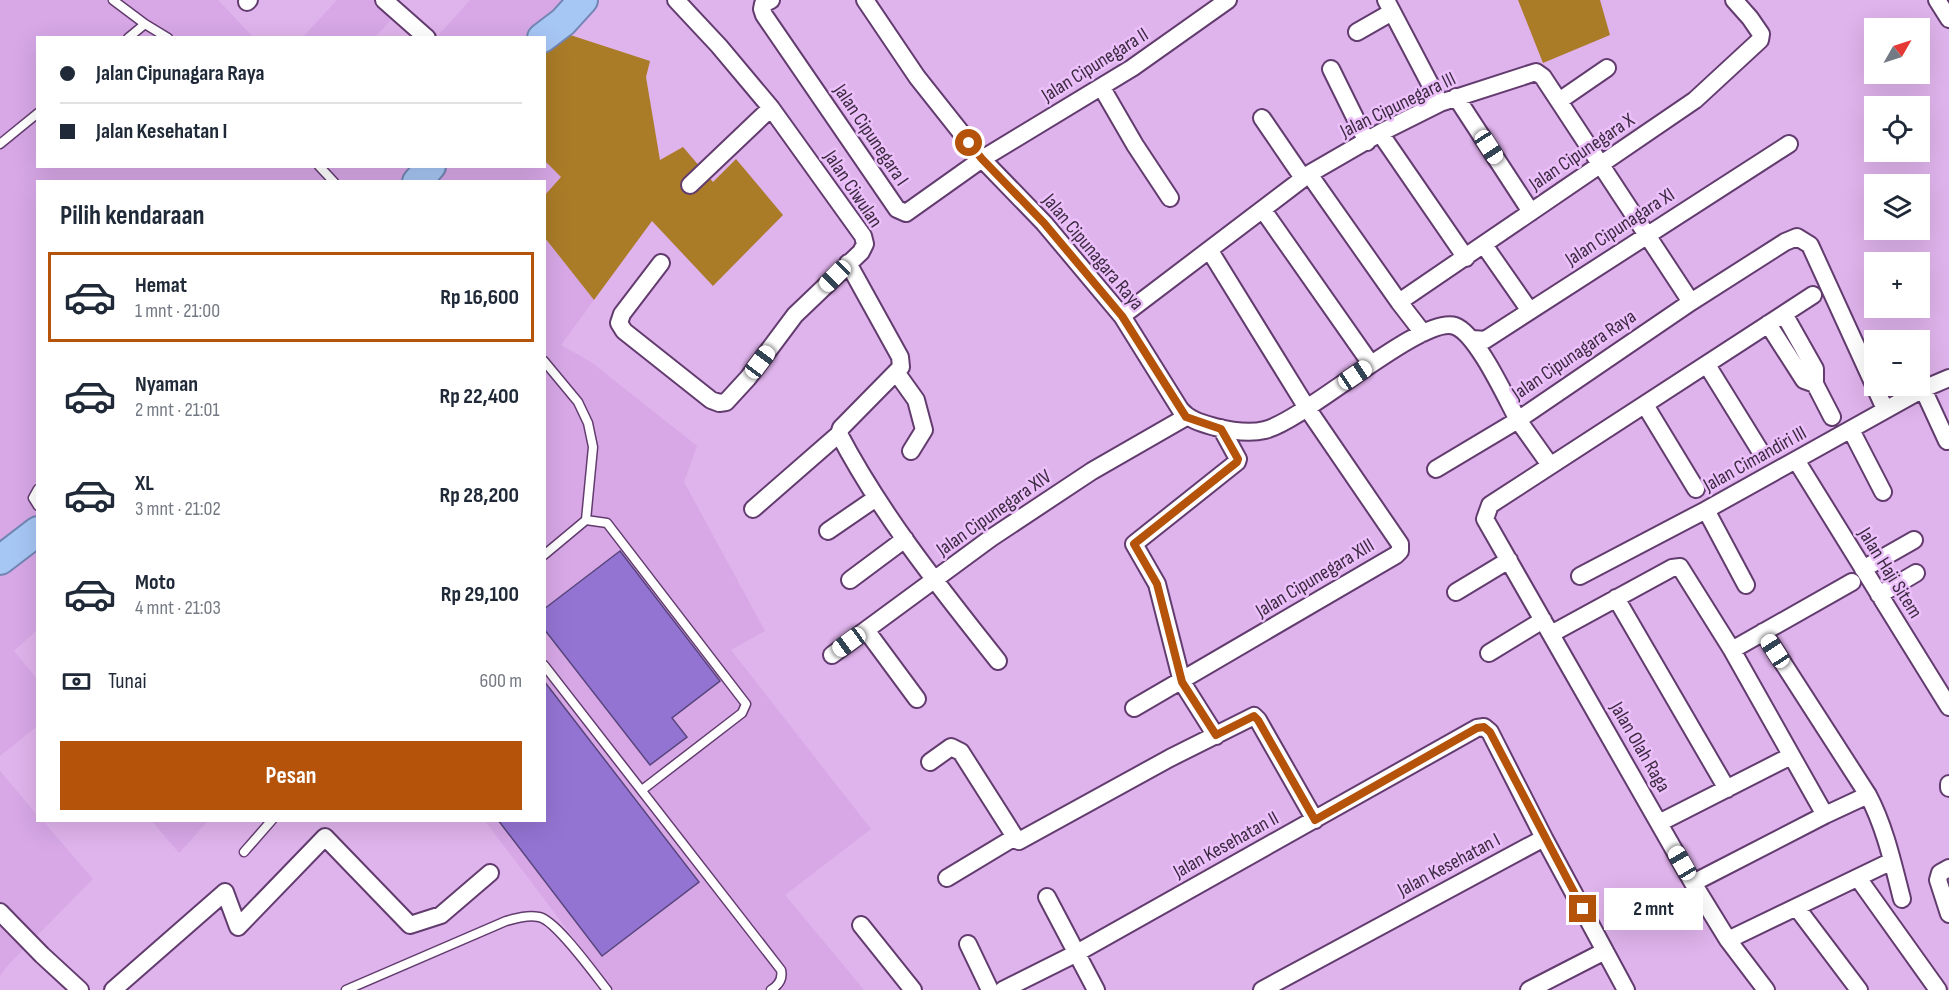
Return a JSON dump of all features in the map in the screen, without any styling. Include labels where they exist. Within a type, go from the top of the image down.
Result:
[{"type":"highway","points":[[543,36],[554,10],[563,0]]},
{"type":"highway","points":[[545,36],[563,22],[584,0]]},
{"type":"highway","points":[[419,180],[429,168]]},
{"type":"highway","points":[[0,560],[36,533]]},
{"type":"street","points":[[384,0],[425,36]]},
{"type":"street","name":"Jalan Ciwulan","points":[[661,263],[622,314],[619,323],[624,331],[711,400],[719,403],[726,402],[748,378],[795,315],[861,252],[865,244],[863,236],[771,108],[719,46],[676,0]]},
{"type":"street","name":"Jalan Cipunegara I","points":[[771,0],[764,4],[762,9],[764,15],[897,209],[906,213],[982,159]]},
{"type":"street","name":"Jalan Cipunagara Raya","points":[[865,0],[917,77],[982,159],[1044,223],[1122,316],[1186,417]]},
{"type":"street","name":"Jalan Cipunegara II","points":[[982,159],[1102,88],[1185,32],[1227,0]]},
{"type":"street","name":"Jalan Cipunegara X","points":[[1399,302],[1695,100],[1760,40],[1761,34],[1734,0]]},
{"type":"street","points":[[1937,0],[1949,19]]},
{"type":"street","points":[[1357,32],[1389,6],[1448,100],[1532,212]]},
{"type":"street","points":[[1559,101],[1607,68]]},
{"type":"street","points":[[1331,69],[1373,137],[1466,258]]},
{"type":"street","name":"Jalan Cipunegara III","points":[[1122,316],[1306,176],[1373,137],[1448,100],[1536,72],[1543,77],[1601,163],[1691,302]]},
{"type":"street","points":[[1102,88],[1135,145],[1170,198]]},
{"type":"street","points":[[690,185],[771,108]]},
{"type":"street","points":[[1262,118],[1423,333]]},
{"type":"street","name":"Jalan Cipunagara XI","points":[[1473,339],[1485,339],[1789,144]]},
{"type":"street","points":[[1263,210],[1371,364]]},
{"type":"street","name":"Jalan Cipunagara Raya","points":[[1473,339],[1518,420],[1691,302],[1785,242],[1797,237],[1810,245],[1885,410]]},
{"type":"street","points":[[1484,245],[1530,311]]},
{"type":"street","points":[[1210,251],[1307,408]]},
{"type":"street","points":[[753,509],[839,434],[841,428],[901,367],[900,357],[848,263]]},
{"type":"street","points":[[1436,469],[1518,420],[1550,465],[1813,295]]},
{"type":"street","points":[[1784,314],[1815,369],[1815,384],[1832,417]]},
{"type":"street","points":[[1768,324],[1804,380],[1815,384]]},
{"type":"street","points":[[1186,417],[1221,429],[1246,432],[1266,430],[1307,408],[1371,364],[1438,325],[1457,326],[1473,339]]},
{"type":"street","points":[[1707,365],[1759,449]]},
{"type":"street","points":[[896,372],[916,400],[924,430],[911,451]]},
{"type":"street","name":"Jalan Cimandiri III","points":[[1930,386],[1949,378]]},
{"type":"street","name":"Jalan Cimandiri III","points":[[1580,576],[1706,510],[1910,396]]},
{"type":"street","points":[[1926,396],[1947,441]]},
{"type":"street","points":[[1645,405],[1696,489]]},
{"type":"street","name":"Jalan Cipunegara XIII","points":[[1134,708],[1396,555],[1400,550],[1400,544],[1307,408]]},
{"type":"street","name":"Jalan Cipunegara XIV","points":[[832,655],[991,538],[1083,477],[1186,417]]},
{"type":"street","points":[[1216,735],[1182,682],[1157,584],[1134,544],[1237,462],[1238,459],[1221,429]]},
{"type":"street","points":[[1851,430],[1883,492]]},
{"type":"street","points":[[839,434],[876,498],[934,580],[998,661]]},
{"type":"street","name":"Jalan Haji Sitem","points":[[1796,460],[1858,575],[1879,595],[1949,707]]},
{"type":"street","name":"Jalan Olah Raga","points":[[1550,465],[1490,505],[1485,519],[1693,883],[1728,940],[1766,990]]},
{"type":"street","points":[[828,531],[876,498]]},
{"type":"street","points":[[1706,510],[1746,585]]},
{"type":"street","points":[[850,580],[905,539]]},
{"type":"street","points":[[1732,650],[1914,540]]},
{"type":"street","points":[[1456,592],[1509,560]]},
{"type":"street","points":[[1489,653],[1616,598],[1672,568],[1680,567],[1732,650],[1826,814]]},
{"type":"street","points":[[1879,595],[1916,573]]},
{"type":"street","points":[[1616,598],[1727,789]]},
{"type":"street","points":[[866,630],[917,699]]},
{"type":"street","points":[[1763,632],[1875,808],[1902,899]]},
{"type":"street","points":[[930,762],[951,747],[961,752],[1019,841],[1170,758],[1254,716],[1315,820]]},
{"type":"street","name":"Jalan Kesehatan II","points":[[1003,990],[1076,954],[1477,728],[1484,727],[1490,732],[1544,838]]},
{"type":"street","points":[[1659,824],[1791,756]]},
{"type":"street","points":[[1693,883],[1826,814],[1868,795]]},
{"type":"street","points":[[113,990],[225,892],[238,927],[325,837],[410,925],[441,915],[490,873]]},
{"type":"street","points":[[947,878],[1015,837]]},
{"type":"street","points":[[1544,838],[1626,990]]},
{"type":"street","name":"Jalan Kesehatan I","points":[[1262,990],[1544,838]]},
{"type":"street","points":[[1728,940],[1892,861]]},
{"type":"street","points":[[1948,911],[1938,880],[1940,873],[1949,868]]},
{"type":"street","points":[[1858,878],[1938,990]]},
{"type":"street","points":[[1047,897],[1096,990]]},
{"type":"street","points":[[1797,908],[1859,990]]},
{"type":"street","points":[[0,912],[80,990]]},
{"type":"street","points":[[861,926],[913,990]]},
{"type":"street","points":[[968,944],[990,990]]},
{"type":"street","points":[[1529,990],[1605,951]]},
{"type":"lane","points":[[113,0],[165,36]]},
{"type":"lane","points":[[130,36],[145,24]]},
{"type":"lane","points":[[0,144],[36,115]]},
{"type":"lane","points":[[321,168],[332,180]]},
{"type":"lane","points":[[546,364],[578,402],[588,423],[593,447],[586,520]]},
{"type":"lane","points":[[546,553],[586,520],[602,521],[610,526],[746,704],[746,709],[742,713],[642,790]]},
{"type":"lane","points":[[546,668],[781,970],[781,980],[771,990]]},
{"type":"lane","points":[[244,852],[270,822]]},
{"type":"lane","points":[[346,990],[506,921],[525,916],[542,917],[560,933],[607,990]]},
{"type":"shaded area","points":[[0,0],[218,0],[252,36],[36,36],[36,168],[546,168],[546,162],[561,177],[546,194],[546,180],[36,180],[36,631],[14,651],[36,678],[36,727],[0,756]]},
{"type":"shaded area","points":[[337,0],[396,0],[403,7],[376,36],[304,36]]},
{"type":"shaded area","points":[[470,0],[584,0],[546,36],[438,36]]},
{"type":"shaded area","points":[[1518,0],[1600,0],[1610,35],[1543,63]]},
{"type":"shaded area","points":[[558,31],[650,61],[646,77],[660,160],[683,147],[713,182],[736,159],[783,215],[713,286],[652,221],[594,300],[546,239],[546,194],[561,177],[546,162],[546,46]]},
{"type":"shaded area","points":[[546,239],[594,300],[561,345],[591,362],[697,446],[684,482],[765,631],[731,650],[871,829],[785,895],[864,990],[613,990],[486,822],[546,822]]},
{"type":"shaded area","points":[[0,771],[36,814],[36,822],[44,822],[93,879],[9,964],[0,976]]},
{"type":"shaded area","points":[[153,822],[207,822],[179,853]]},
{"type":"building","points":[[620,551],[720,681],[672,718],[687,737],[650,765],[546,632],[546,607]]},
{"type":"building","points":[[546,684],[699,882],[602,956],[500,822],[546,822]]},
{"type":"route","points":[[969,143],[1044,223],[1122,316],[1186,417],[1221,429],[1238,459],[1134,544],[1157,584],[1182,682],[1216,735],[1254,716],[1315,820],[1477,728],[1484,727],[1490,732],[1583,909]]}]
